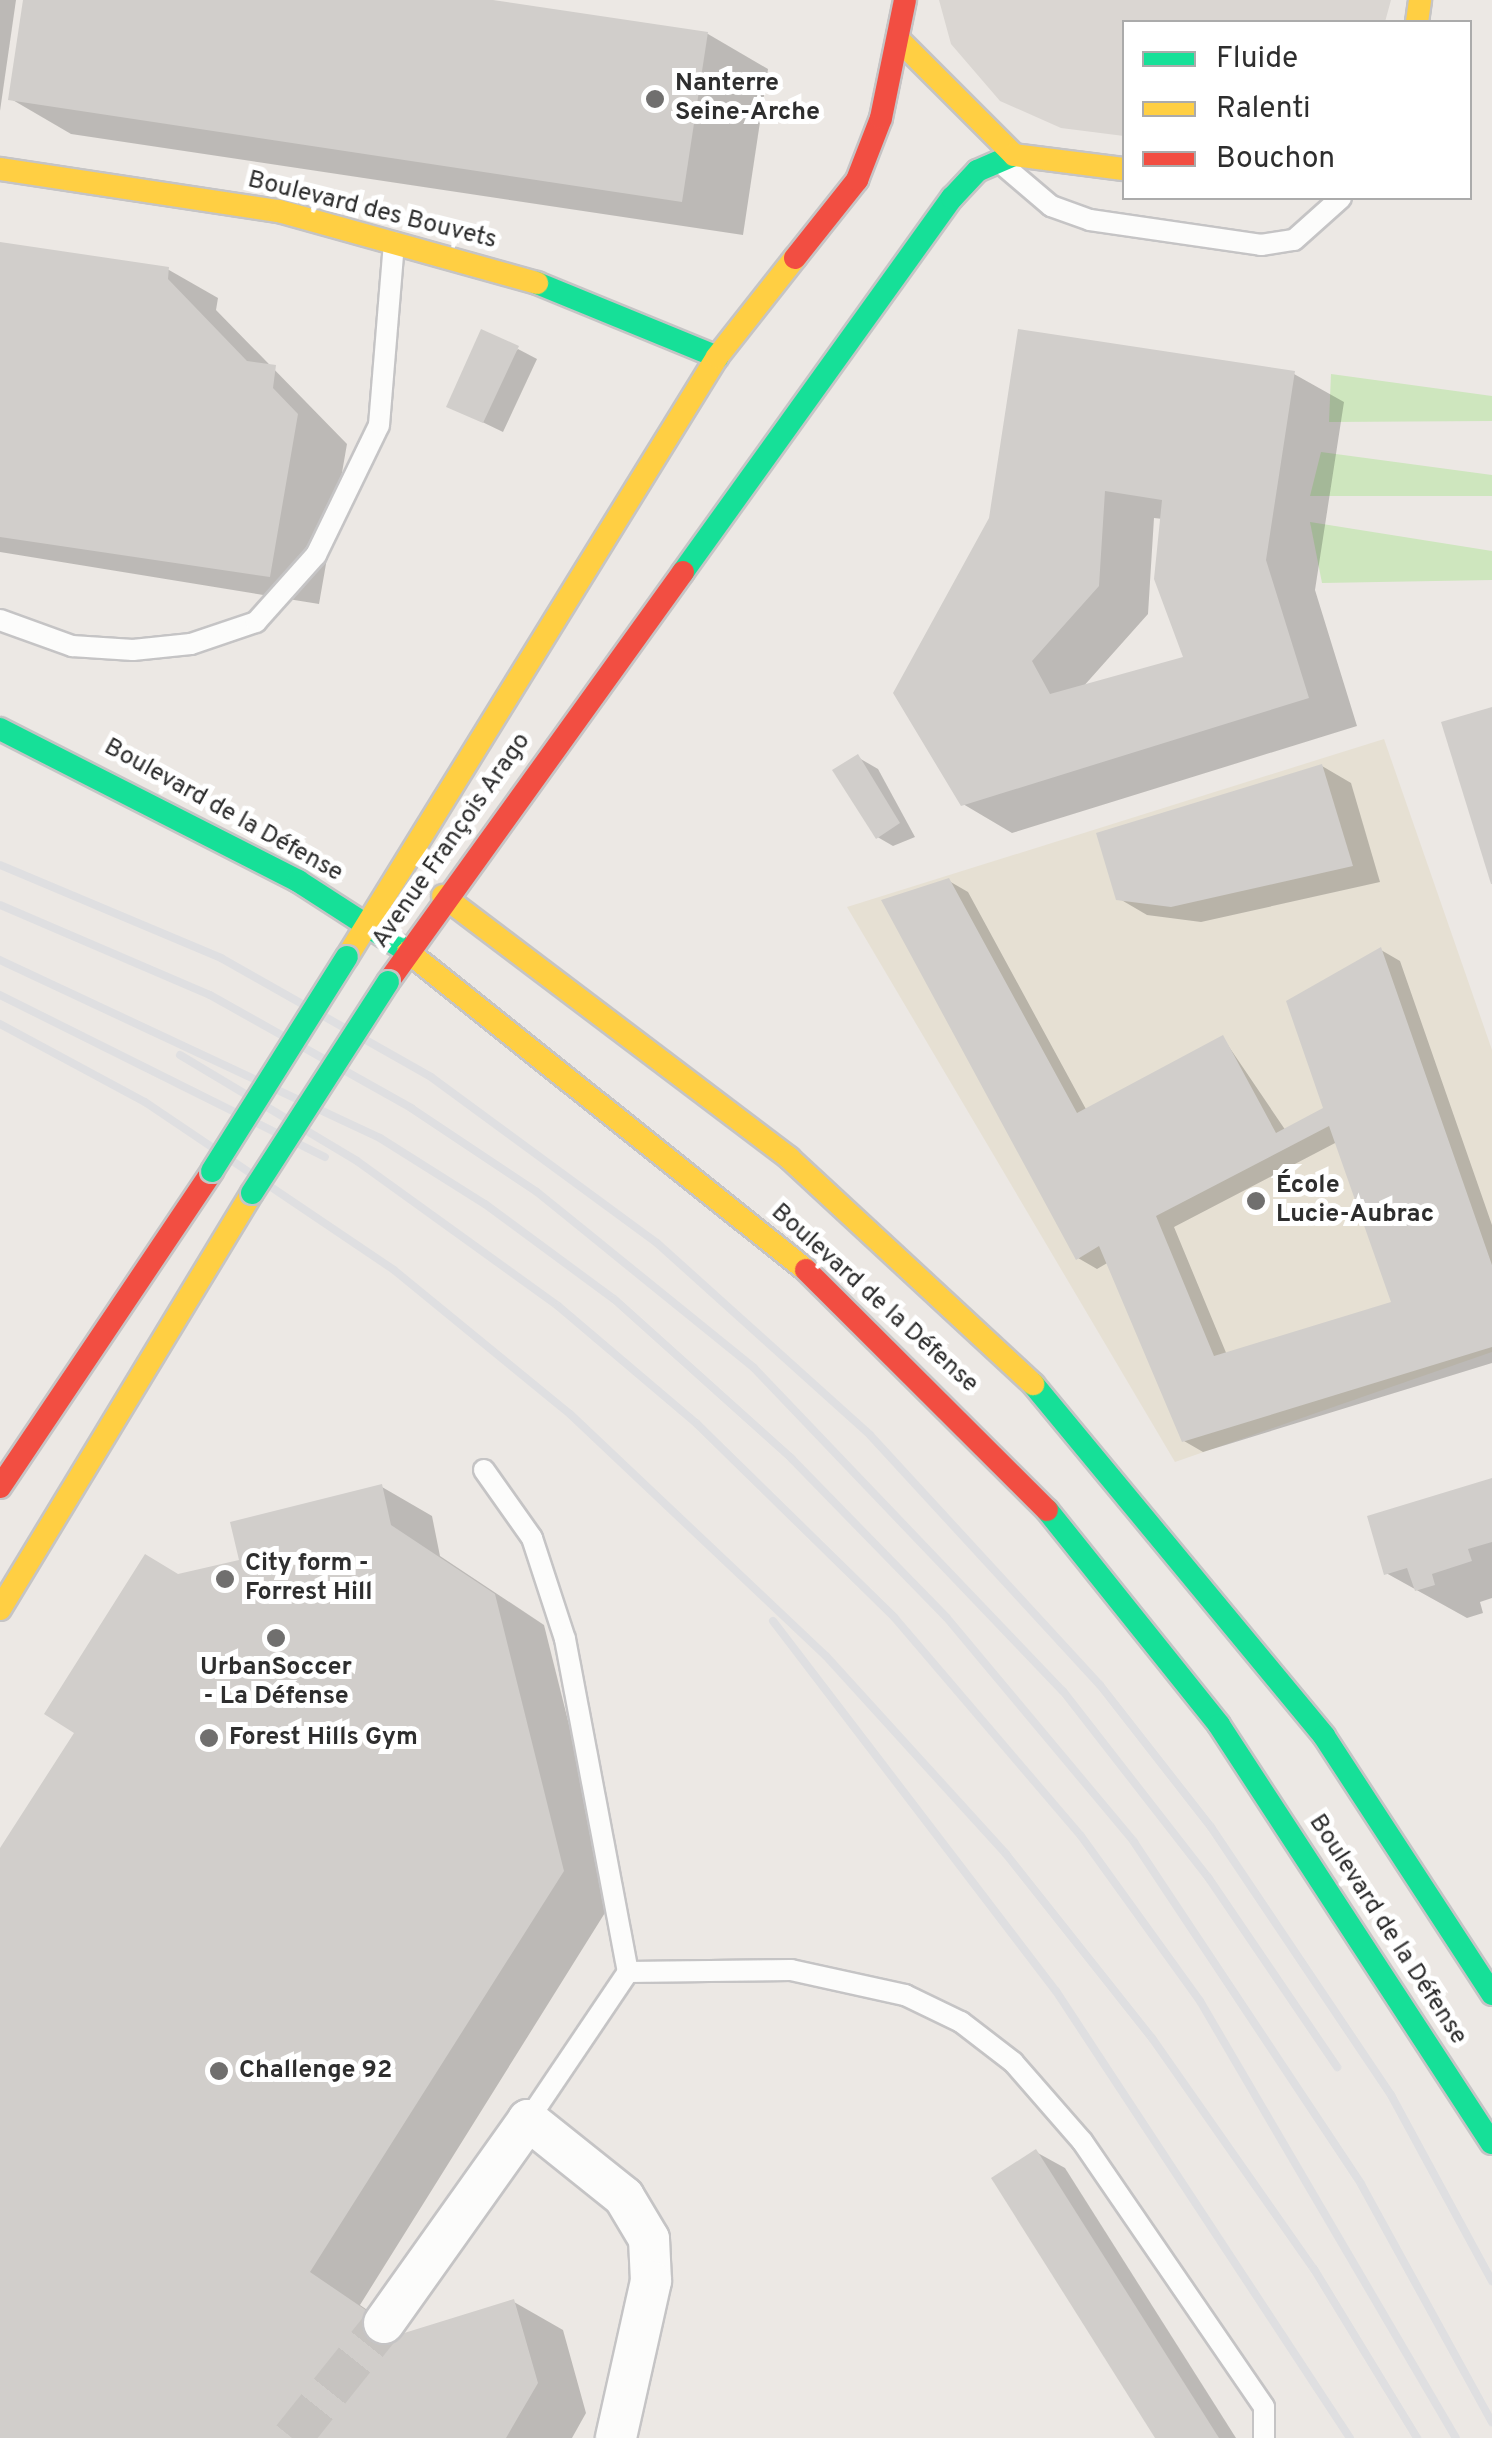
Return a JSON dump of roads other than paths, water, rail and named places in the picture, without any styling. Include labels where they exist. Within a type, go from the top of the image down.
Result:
[{"type":"main road","name":"Avenue François Arago","points":[[0,1488],[212,1171],[348,957],[717,357],[857,180],[900,40],[905,0]]},
{"type":"main road","points":[[900,40],[1006,158],[1122,169]]},
{"type":"main road","name":"Avenue François Arago","points":[[0,1609],[252,1194],[443,896],[942,212],[976,171],[1006,158]]},
{"type":"main road","name":"Boulevard des Bouvets","points":[[0,169],[279,212],[394,240],[575,294],[717,357]]},
{"type":"main road","name":"Boulevard de la Défense","points":[[0,729],[368,923],[820,1282],[1035,1495],[1219,1724],[1492,2143]]},
{"type":"main road","name":"Boulevard de la Défense","points":[[443,896],[789,1158],[1048,1398],[1324,1736],[1492,1994]]},
{"type":"street","points":[[384,2323],[528,2120],[624,2197],[649,2238],[652,2281],[616,2438]]},
{"type":"lane","points":[[1006,158],[1051,206],[1090,220],[1261,245],[1294,240],[1339,200]]},
{"type":"lane","points":[[0,620],[72,646],[132,650],[191,644],[256,622],[316,556],[379,426],[394,240]]},
{"type":"lane","points":[[484,1470],[532,1538],[565,1639],[628,1972],[528,2120]]},
{"type":"lane","points":[[628,1972],[791,1970],[905,1995],[961,2022],[1014,2062],[1082,2141],[1264,2407],[1264,2438]]},
{"type":"tunnel","points":[[292,2438],[384,2323]]},
{"type":"railway","points":[[0,865],[221,958],[431,1077],[657,1243],[870,1435],[1100,1685],[1211,1827],[1391,2095],[1492,2281]]},
{"type":"railway","points":[[0,905],[210,995],[411,1108],[537,1192],[754,1368],[1063,1691],[1208,1877],[1337,2067]]},
{"type":"railway","points":[[0,960],[380,1138],[485,1204],[614,1299],[791,1458],[947,1618],[1134,1842],[1361,2184],[1492,2422]]},
{"type":"railway","points":[[0,995],[325,1157]]},
{"type":"railway","points":[[0,1024],[145,1102],[394,1270],[570,1414],[826,1656],[1006,1854],[1152,2038],[1314,2269],[1417,2438]]},
{"type":"railway","points":[[180,1055],[357,1161],[558,1306],[697,1424],[894,1617],[1081,1836],[1200,2001],[1456,2438]]},
{"type":"railway","points":[[773,1621],[1056,1991],[1350,2438]]},
{"type":"place","name":"Nanterre Seine-Arche","points":[[655,99]]},
{"type":"place","name":"École Lucie-Aubrac","points":[[1256,1201]]},
{"type":"place","name":"City form - Forrest Hill","points":[[225,1579]]},
{"type":"place","name":"UrbanSoccer - La Défense","points":[[276,1638]]},
{"type":"place","name":"Forest Hills Gym","points":[[209,1738]]},
{"type":"place","name":"Challenge 92","points":[[219,2071]]}]
